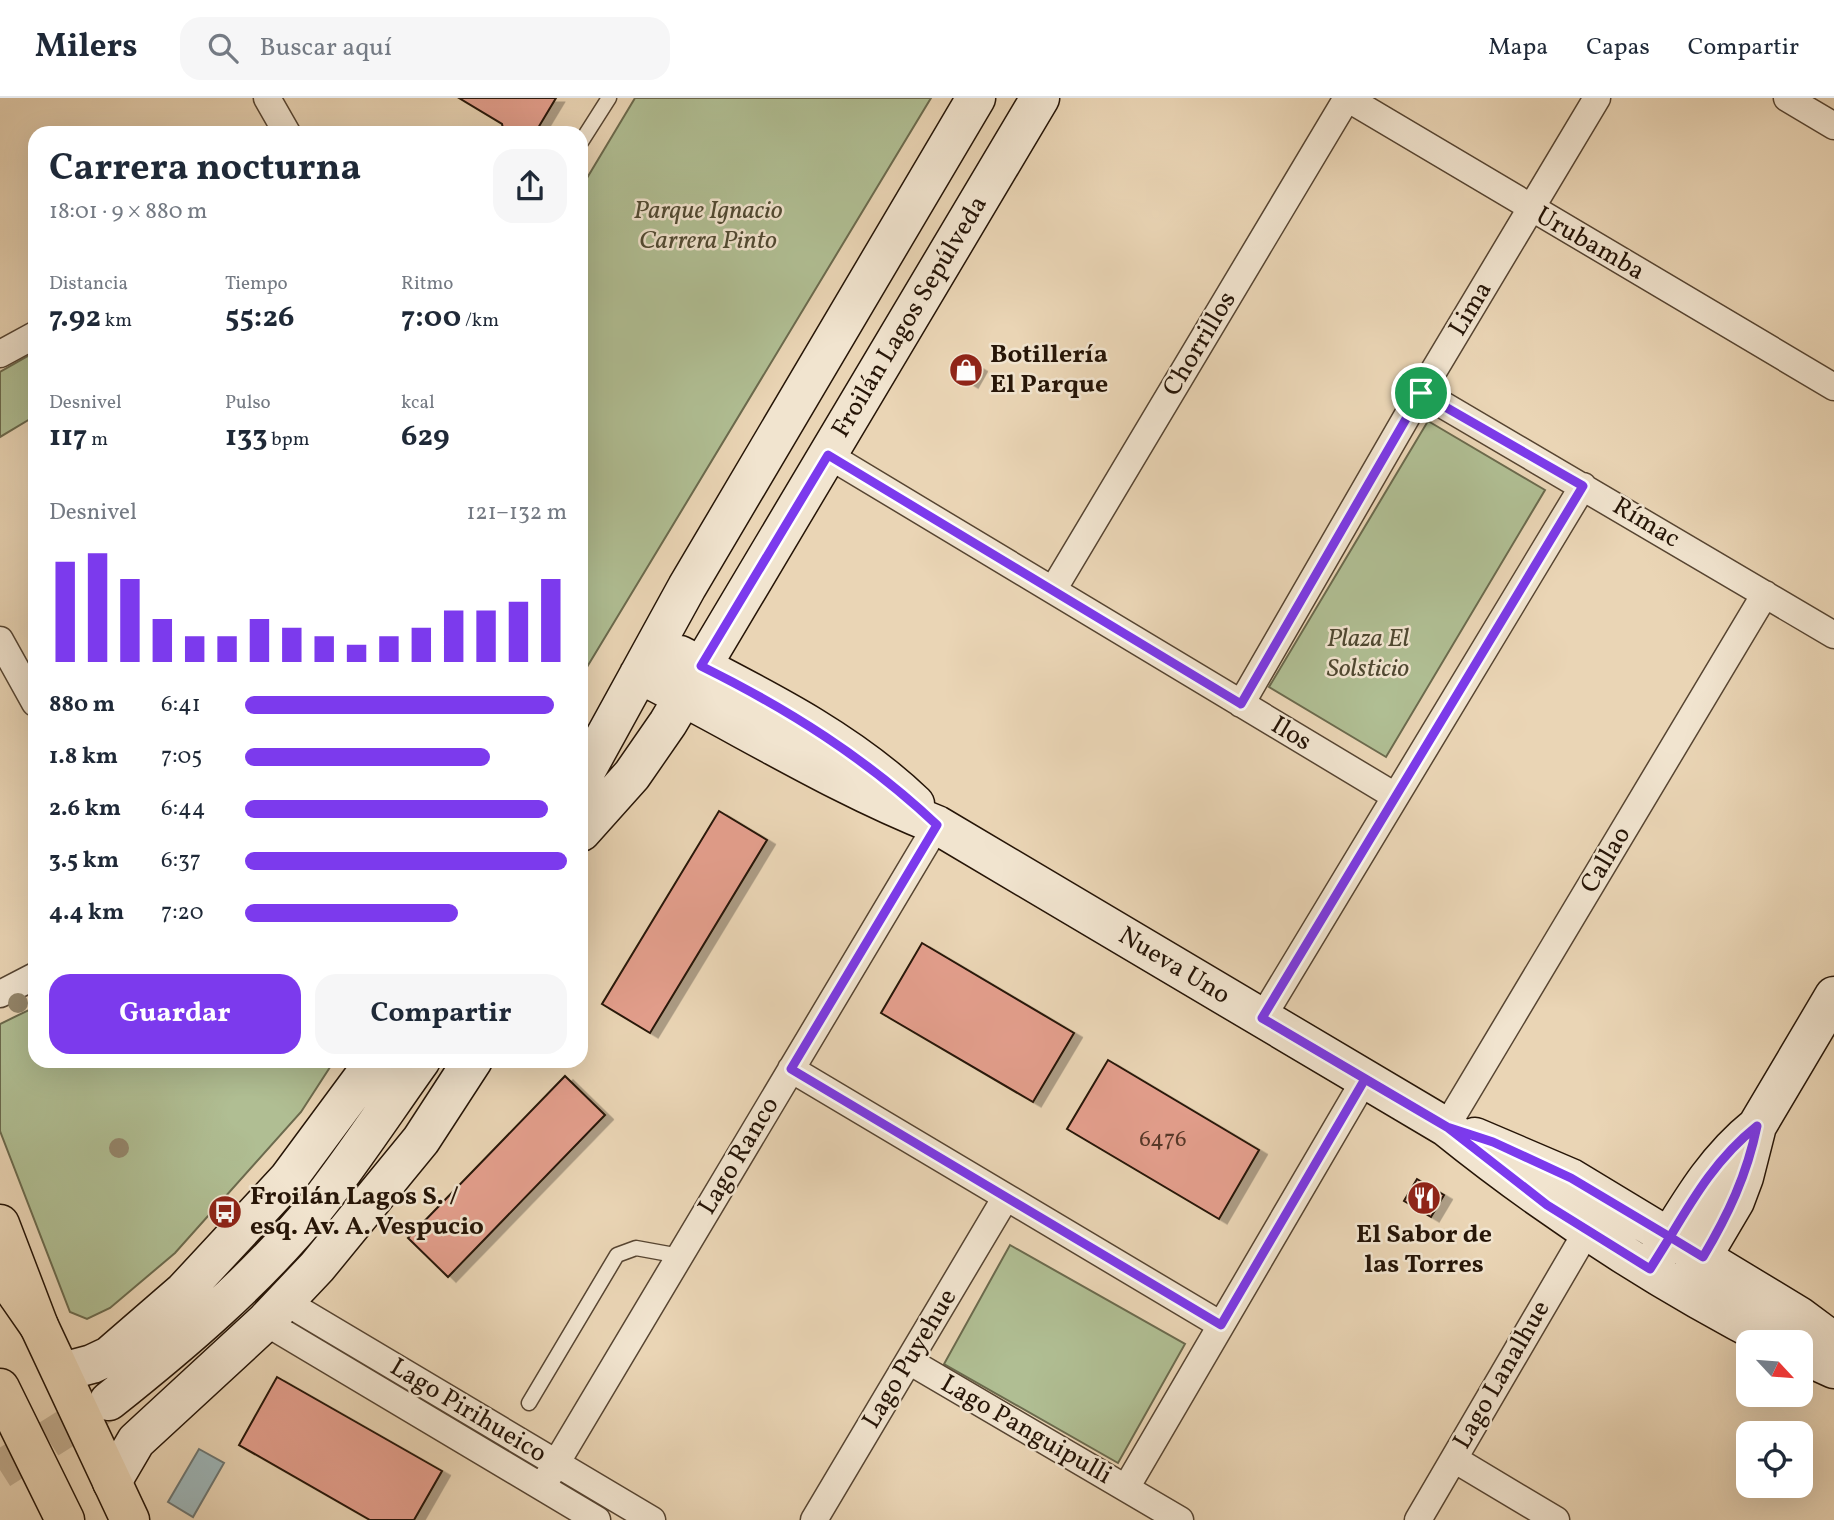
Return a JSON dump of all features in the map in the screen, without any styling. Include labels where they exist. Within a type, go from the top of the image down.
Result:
[{"type":"main road","points":[[0,1224],[39,1326],[130,1520]]},
{"type":"main road","points":[[0,1270],[39,1326]]},
{"type":"main road","points":[[0,1388],[65,1520]]},
{"type":"street","points":[[267,98],[283,126]]},
{"type":"street","name":"Froilán Lagos Sepúlveda","points":[[588,767],[648,658],[976,98]]},
{"type":"street","name":"Froilán Lagos Sepúlveda","points":[[588,824],[652,748],[1040,98]]},
{"type":"street","name":"Urubamba","points":[[1347,98],[1834,387]]},
{"type":"street","name":"Chorrillos","points":[[1052,590],[1347,98]]},
{"type":"street","name":"Lima","points":[[1241,704],[1421,393],[1597,98]]},
{"type":"street","points":[[1799,101],[1834,126]]},
{"type":"street","points":[[878,264],[925,292]]},
{"type":"street","points":[[0,354],[28,339]]},
{"type":"street","name":"Rímac","points":[[1421,393],[1834,635]]},
{"type":"street","name":"Ilos","points":[[828,455],[1395,796]]},
{"type":"street","points":[[1262,1018],[1583,486]]},
{"type":"street","name":"Callao","points":[[1447,1127],[1765,594]]},
{"type":"street","points":[[0,640],[28,690]]},
{"type":"street","name":"Nueva Uno","points":[[648,658],[692,681],[849,788],[937,825],[1447,1127],[1508,1177],[1587,1231],[1660,1253]]},
{"type":"street","name":"Lago Ranco","points":[[542,1487],[937,825]]},
{"type":"street","points":[[0,994],[28,980]]},
{"type":"street","points":[[1693,1273],[1744,1177],[1757,1126],[1834,996]]},
{"type":"street","points":[[62,1372],[109,1356],[184,1291],[288,1179],[370,1068]]},
{"type":"street","points":[[109,1401],[180,1344],[264,1263],[314,1208],[415,1068]]},
{"type":"street","points":[[112,1482],[136,1441],[275,1312],[317,1267],[421,1140],[468,1068]]},
{"type":"street","points":[[791,1069],[1221,1325]]},
{"type":"street","points":[[1126,1488],[1365,1079]]},
{"type":"street","points":[[1660,1253],[1705,1179],[1724,1156],[1757,1126]]},
{"type":"street","name":"Nueva Uno","points":[[1447,1127],[1537,1161],[1660,1253],[1693,1273],[1834,1342]]},
{"type":"street","name":"Lago Puyehue","points":[[814,1520],[1006,1197]]},
{"type":"street","name":"Lago Lanalhue","points":[[1418,1520],[1587,1231]]},
{"type":"street","name":"Nueva Uno","points":[[1693,1273],[1762,1330]]},
{"type":"street","name":"Lago Pirihueico","points":[[275,1312],[556,1463],[636,1516]]},
{"type":"street","name":"Lago Pirihueico","points":[[275,1312],[542,1487],[597,1520]]},
{"type":"street","points":[[1813,1359],[1834,1369]]},
{"type":"street","name":"Lago Panguipulli","points":[[908,1361],[1180,1520]]},
{"type":"street","points":[[1454,1459],[1556,1520]]},
{"type":"lane","points":[[588,131],[609,98]]},
{"type":"lane","points":[[529,1403],[617,1255],[636,1248],[680,1256]]},
{"type":"green space","name":"Parque Ignacio Carrera Pinto","points":[[635,98],[931,98],[588,665],[588,176]]},
{"type":"green space","points":[[28,356],[28,420],[0,437],[0,372]]},
{"type":"green space","name":"Plaza El Solsticio","points":[[1428,421],[1545,490],[1386,757],[1269,687]]},
{"type":"green space","points":[[28,1010],[28,1068],[329,1068],[301,1112],[175,1253],[110,1308],[87,1319],[70,1312],[0,1131],[0,1024]]},
{"type":"green space","points":[[1010,1245],[1185,1344],[1118,1463],[944,1364]]},
{"type":"water","points":[[199,1449],[224,1463],[193,1517],[168,1502]]},
{"type":"building","points":[[459,98],[556,98],[539,126],[502,124]]},
{"type":"building","name":"Botillería El Parque","points":[[962,357],[979,367],[970,383],[953,373]]},
{"type":"building","points":[[719,811],[767,840],[650,1033],[602,1004]]},
{"type":"building","points":[[922,943],[1074,1033],[1033,1102],[881,1013]]},
{"type":"building","points":[[1108,1060],[1259,1150],[1219,1219],[1067,1129]]},
{"type":"building","points":[[565,1076],[605,1115],[448,1277],[408,1238]]},
{"type":"building","name":"El Sabor de las Torres","points":[[1417,1179],[1444,1195],[1431,1217],[1404,1201]]},
{"type":"building","points":[[277,1377],[442,1471],[414,1520],[370,1520],[239,1445]]},
{"type":"tunnel","points":[[0,1470],[109,1401]]},
{"type":"place","name":"Botillería El Parque","points":[[966,370]]},
{"type":"place","name":"El Sabor de las Torres","points":[[1424,1198]]},
{"type":"place","name":"Froilán Lagos S. / esq. Av. A. Vespucio","points":[[225,1212]]},
{"type":"route","points":[[1421,393],[1241,704],[828,455],[701,666],[772,702],[847,749],[899,789],[937,825],[791,1069],[1221,1325],[1365,1079],[1447,1127],[1493,1142],[1571,1178],[1670,1237],[1705,1179],[1739,1140],[1757,1126],[1752,1152],[1735,1200],[1703,1257],[1670,1237],[1650,1269],[1547,1205],[1447,1127],[1262,1018],[1583,486],[1421,393]]}]
